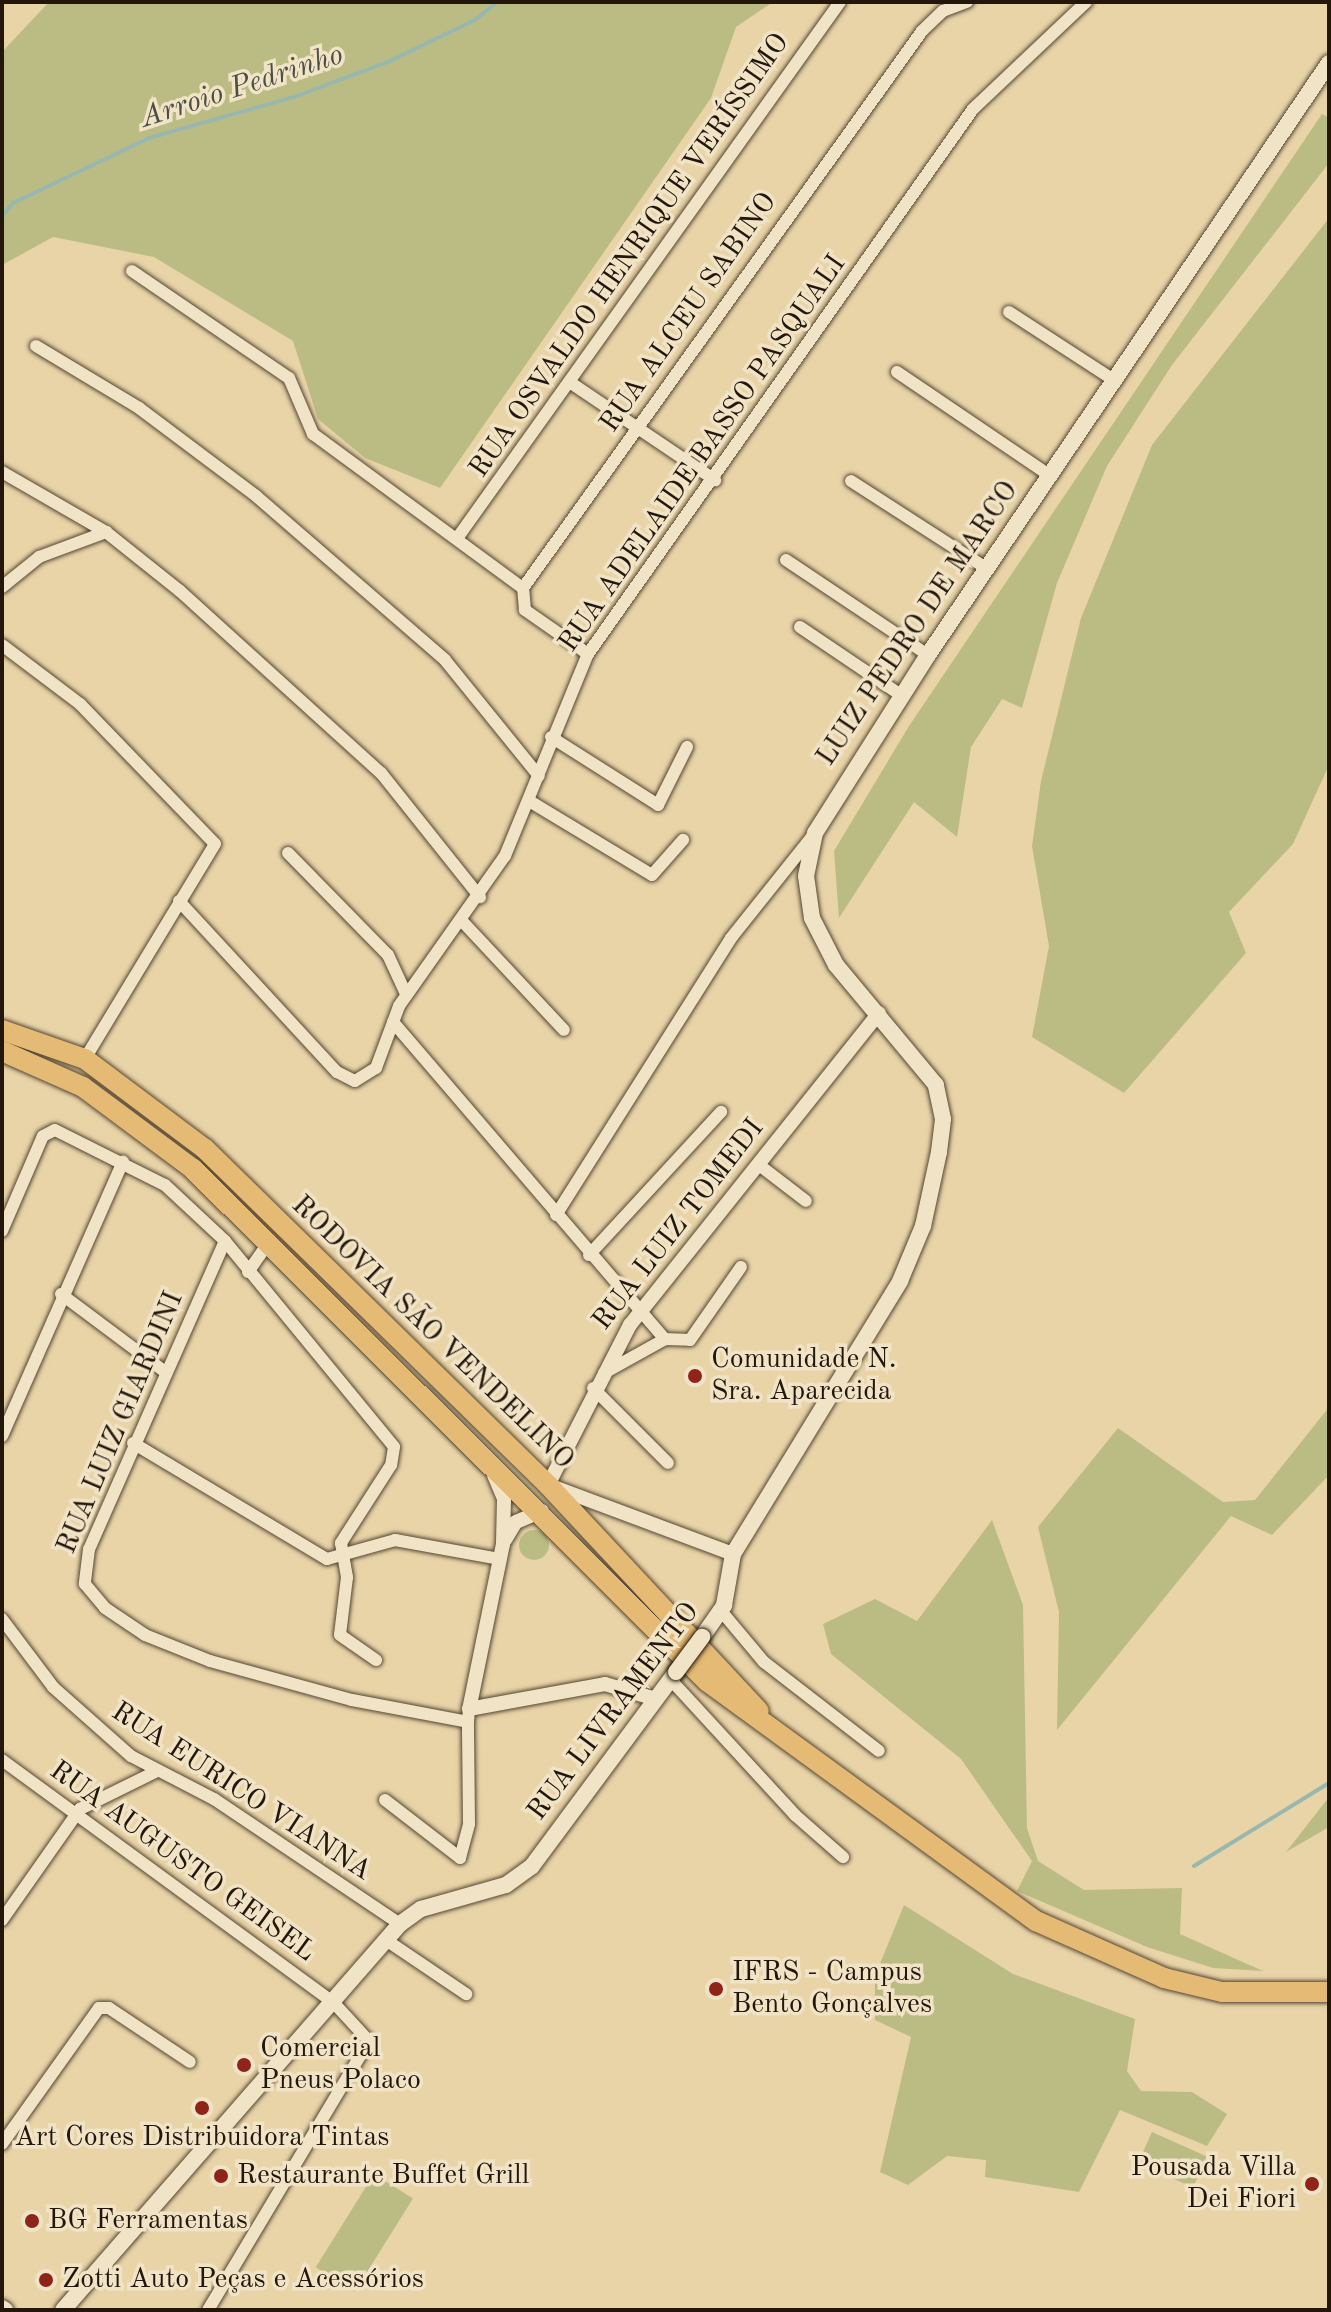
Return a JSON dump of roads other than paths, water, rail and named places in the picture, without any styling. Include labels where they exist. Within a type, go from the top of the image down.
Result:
[{"type":"highway","name":"RODOVIA SÃO VENDELINO","points":[[2,1030],[85,1059],[205,1149],[548,1485],[778,1735]]},
{"type":"highway","points":[[2,1051],[43,1066],[115,1109],[270,1240],[542,1511],[685,1660],[778,1735],[1036,1921],[1096,1953],[1222,1992],[1329,1992]]},
{"type":"main road","name":"LUIZ PEDRO DE MARCO","points":[[815,833],[901,695],[1112,379],[1329,63]]},
{"type":"main road","name":"RUA LIVRAMENTO","points":[[63,2310],[400,1924],[421,1909],[520,1877],[722,1612],[733,1554],[900,1281],[923,1226],[939,1152],[941,1098],[924,1066],[836,965],[812,918],[806,876],[815,833]]},
{"type":"street","name":"RUA OSVALDO HENRIQUE VERÍSSIMO","points":[[458,537],[571,383],[840,2]]},
{"type":"street","name":"RUA ALCEU SABINO","points":[[523,588],[922,31],[943,11],[967,2]]},
{"type":"street","name":"RUA ADELAIDE BASSO PASQUALI","points":[[179,901],[345,1079],[355,1081],[376,1068],[406,994],[480,897],[531,802],[551,737],[588,654],[715,480],[973,109],[1086,2]]},
{"type":"street","points":[[132,271],[289,378],[313,434],[458,537],[523,588],[525,610],[588,654]]},
{"type":"street","points":[[1009,312],[1112,379]]},
{"type":"street","points":[[36,346],[139,408],[256,496],[445,660],[539,776]]},
{"type":"street","points":[[897,372],[1049,475]]},
{"type":"street","points":[[571,383],[715,480]]},
{"type":"street","points":[[2,472],[106,532],[145,560],[372,764],[480,897]]},
{"type":"street","points":[[851,481],[986,568]]},
{"type":"street","points":[[2,587],[39,557],[106,532]]},
{"type":"street","points":[[786,560],[928,655]]},
{"type":"street","points":[[800,627],[901,695]]},
{"type":"street","points":[[2,645],[80,704],[213,838],[215,851],[179,901],[85,1059]]},
{"type":"street","points":[[551,737],[658,805],[687,747]]},
{"type":"street","points":[[531,802],[652,875],[683,840]]},
{"type":"street","name":"LUIZ PEDRO DE MARCO","points":[[556,1215],[723,950],[815,833]]},
{"type":"street","points":[[288,853],[388,955],[406,994]]},
{"type":"street","points":[[462,921],[564,1030]]},
{"type":"street","name":"RUA LUIZ TOMEDI","points":[[548,1485],[596,1382],[643,1310],[879,1013]]},
{"type":"street","points":[[393,1022],[589,1255],[643,1310],[665,1339]]},
{"type":"street","points":[[589,1255],[721,1112]]},
{"type":"street","points":[[2,1231],[43,1136],[55,1130],[165,1185],[225,1241],[394,1447],[391,1465],[343,1538],[340,1635],[376,1660]]},
{"type":"street","points":[[2,1436],[61,1294],[123,1162]]},
{"type":"street","points":[[759,1165],[806,1201]]},
{"type":"street","points":[[248,1272],[270,1240]]},
{"type":"street","name":"RUA LUIZ GIARDINI","points":[[225,1241],[133,1443],[85,1562],[85,1584],[105,1608],[145,1635],[210,1661],[352,1700],[469,1715]]},
{"type":"street","points":[[668,1463],[596,1382],[665,1339],[690,1340],[741,1267]]},
{"type":"street","points":[[61,1294],[164,1371]]},
{"type":"street","points":[[133,1443],[322,1557],[344,1558],[395,1540],[500,1559]]},
{"type":"street","points":[[385,1800],[460,1858],[469,1824],[469,1715],[503,1544],[504,1499],[479,1448]]},
{"type":"street","points":[[548,1485],[733,1554]]},
{"type":"street","points":[[503,1544],[516,1522],[542,1511]]},
{"type":"street","points":[[722,1612],[764,1662],[879,1751]]},
{"type":"street","name":"RUA EURICO VIANNA","points":[[2,1619],[84,1718],[155,1772],[214,1799],[400,1924]]},
{"type":"street","points":[[673,1675],[795,1815],[843,1857]]},
{"type":"street","points":[[469,1715],[605,1684],[656,1699]]},
{"type":"street","name":"RUA AUGUSTO GEISEL","points":[[2,1760],[333,2002],[365,2032],[367,2051],[208,2310]]},
{"type":"street","points":[[2,1920],[75,1814],[155,1772]]},
{"type":"street","points":[[386,1940],[466,1994]]},
{"type":"street","points":[[2,2144],[99,2008],[109,2008],[190,2062]]},
{"type":"waterway","name":"Arroio Pedrinho","points":[[2,216],[13,203],[149,138],[294,97],[390,61],[475,20],[497,2]]},
{"type":"waterway","points":[[1194,1866],[1329,1783]]},
{"type":"place","name":"Comunidade N. Sra. Aparecida","points":[[695,1376]]},
{"type":"place","name":"IFRS - Campus Bento Gonçalves","points":[[716,1989]]},
{"type":"place","name":"Comercial Pneus Polaco","points":[[244,2065]]},
{"type":"place","name":"Art Cores Distribuidora Tintas","points":[[202,2108]]},
{"type":"place","name":"Restaurante Buffet Grill","points":[[221,2176]]},
{"type":"place","name":"Pousada Villa Dei Fiori","points":[[1312,2184]]},
{"type":"place","name":"BG Ferramentas","points":[[32,2221]]},
{"type":"place","name":"Zotti Auto Peças e Acessórios","points":[[46,2280]]}]
